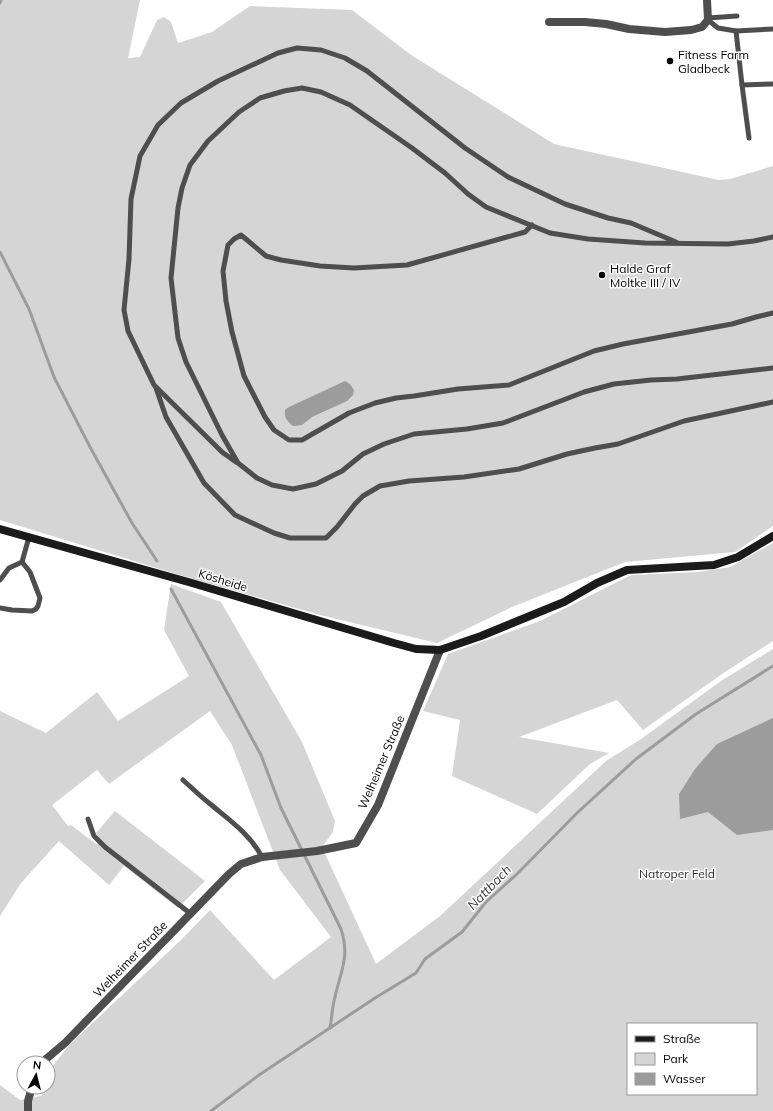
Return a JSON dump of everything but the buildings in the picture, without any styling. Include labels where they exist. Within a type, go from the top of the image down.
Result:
[{"type":"street","points":[[549,22],[585,22],[606,24],[629,29],[665,32],[691,30],[702,27],[708,19],[707,0]]},
{"type":"street","name":"Kösheide","points":[[0,529],[192,583],[394,644],[416,649],[440,650]]},
{"type":"street","points":[[440,650],[480,636],[564,602],[597,583],[627,570],[714,565],[738,558],[773,536]]},
{"type":"street","name":"Welheimer Straße","points":[[51,1055],[71,1037],[229,874],[241,864],[262,857],[317,851],[356,843],[378,805],[440,650]]},
{"type":"street","points":[[28,1111],[30,1095]]},
{"type":"lane","points":[[708,19],[737,16]]},
{"type":"lane","points":[[708,19],[718,28],[736,31],[773,29]]},
{"type":"lane","points":[[736,31],[749,138]]},
{"type":"lane","points":[[679,243],[631,223],[608,218],[565,204],[508,177],[465,148],[367,71],[345,58],[321,50],[297,48],[278,53],[218,81],[181,103],[158,126],[140,156],[131,199],[129,259],[124,310],[128,331],[154,385],[166,417],[204,483],[235,515],[274,533],[290,538],[326,538],[363,496],[380,486],[409,481],[464,477],[519,469],[567,454],[618,444],[684,421],[773,402]]},
{"type":"lane","points":[[742,85],[773,84]]},
{"type":"lane","points":[[238,463],[204,400],[186,362],[178,338],[171,278],[178,208],[182,188],[190,165],[208,141],[239,112],[260,98],[284,91],[302,88],[321,92],[350,105],[446,173],[468,194],[486,207],[550,233],[621,242],[728,244],[773,237]]},
{"type":"lane","points":[[532,225],[525,232],[407,265],[380,268],[320,266],[281,260],[266,256],[241,235],[234,238],[228,245],[223,271],[226,301],[232,332],[244,376],[265,417],[274,430],[289,440],[302,440],[349,413],[375,403],[396,398],[458,389],[509,385],[594,351],[623,344],[732,324],[773,313]]},
{"type":"lane","points":[[154,385],[222,452],[257,478],[272,485],[293,489],[316,484],[342,471],[363,454],[384,444],[414,434],[467,429],[503,423],[584,392],[614,384],[676,379],[773,368]]},
{"type":"lane","points":[[0,580],[9,568],[22,562],[29,537]]},
{"type":"lane","points":[[0,608],[12,610],[32,610],[36,609],[38,606],[40,598],[30,572],[22,562]]},
{"type":"lane","points":[[183,780],[235,824],[258,849],[262,857]]},
{"type":"lane","points":[[88,819],[94,836],[105,847],[191,914]]},
{"type":"green space","points":[[0,0],[140,0],[128,58],[140,57],[157,20],[164,17],[171,22],[178,43],[212,32],[250,6],[352,10],[411,55],[554,144],[719,180],[730,179],[773,166],[773,526],[735,552],[625,562],[512,607],[437,643],[320,615],[173,573],[0,520]]},
{"type":"green space","points":[[773,543],[773,641],[722,674],[643,730],[617,700],[519,737],[609,753],[590,764],[537,814],[452,776],[460,720],[423,711],[448,654],[540,621],[631,575],[698,572],[730,567]]},
{"type":"green space","name":"Natroper Feld","points":[[171,584],[221,602],[302,742],[335,821],[333,832],[322,847],[376,964],[440,916],[606,761],[641,739],[721,681],[773,649],[773,1111],[0,1111],[0,1085],[20,1100],[41,1095],[56,1095],[56,1062],[69,1045],[181,940],[210,910],[274,980],[331,937],[280,870],[232,745],[210,711],[109,784],[97,770],[52,805],[68,826],[71,825],[96,844],[100,840],[96,833],[115,811],[205,881],[178,908],[124,866],[109,885],[59,841],[21,883],[0,916],[0,711],[46,733],[97,692],[118,721],[189,676],[164,630]]},
{"type":"water","points":[[345,381],[350,384],[354,390],[353,395],[347,401],[312,417],[302,425],[293,426],[286,419],[285,410],[289,407]]},
{"type":"water","points":[[773,718],[773,830],[737,835],[708,812],[680,819],[679,794],[695,769],[717,744]]},
{"type":"waterway","points":[[0,252],[29,309],[54,377],[90,447],[132,523],[157,561]]},
{"type":"waterway","points":[[171,589],[261,755],[281,808],[341,929],[344,939],[345,956],[334,1001],[330,1028]]},
{"type":"waterway","name":"Nattbach","points":[[211,1111],[259,1075],[375,998],[416,973],[425,959],[462,932],[486,902],[517,874],[577,813],[636,759],[696,714],[773,666]]},
{"type":"place","name":"Fitness Farm Gladbeck","points":[[670,61]]},
{"type":"place","name":"Halde Graf Moltke III / IV","points":[[602,275]]}]
